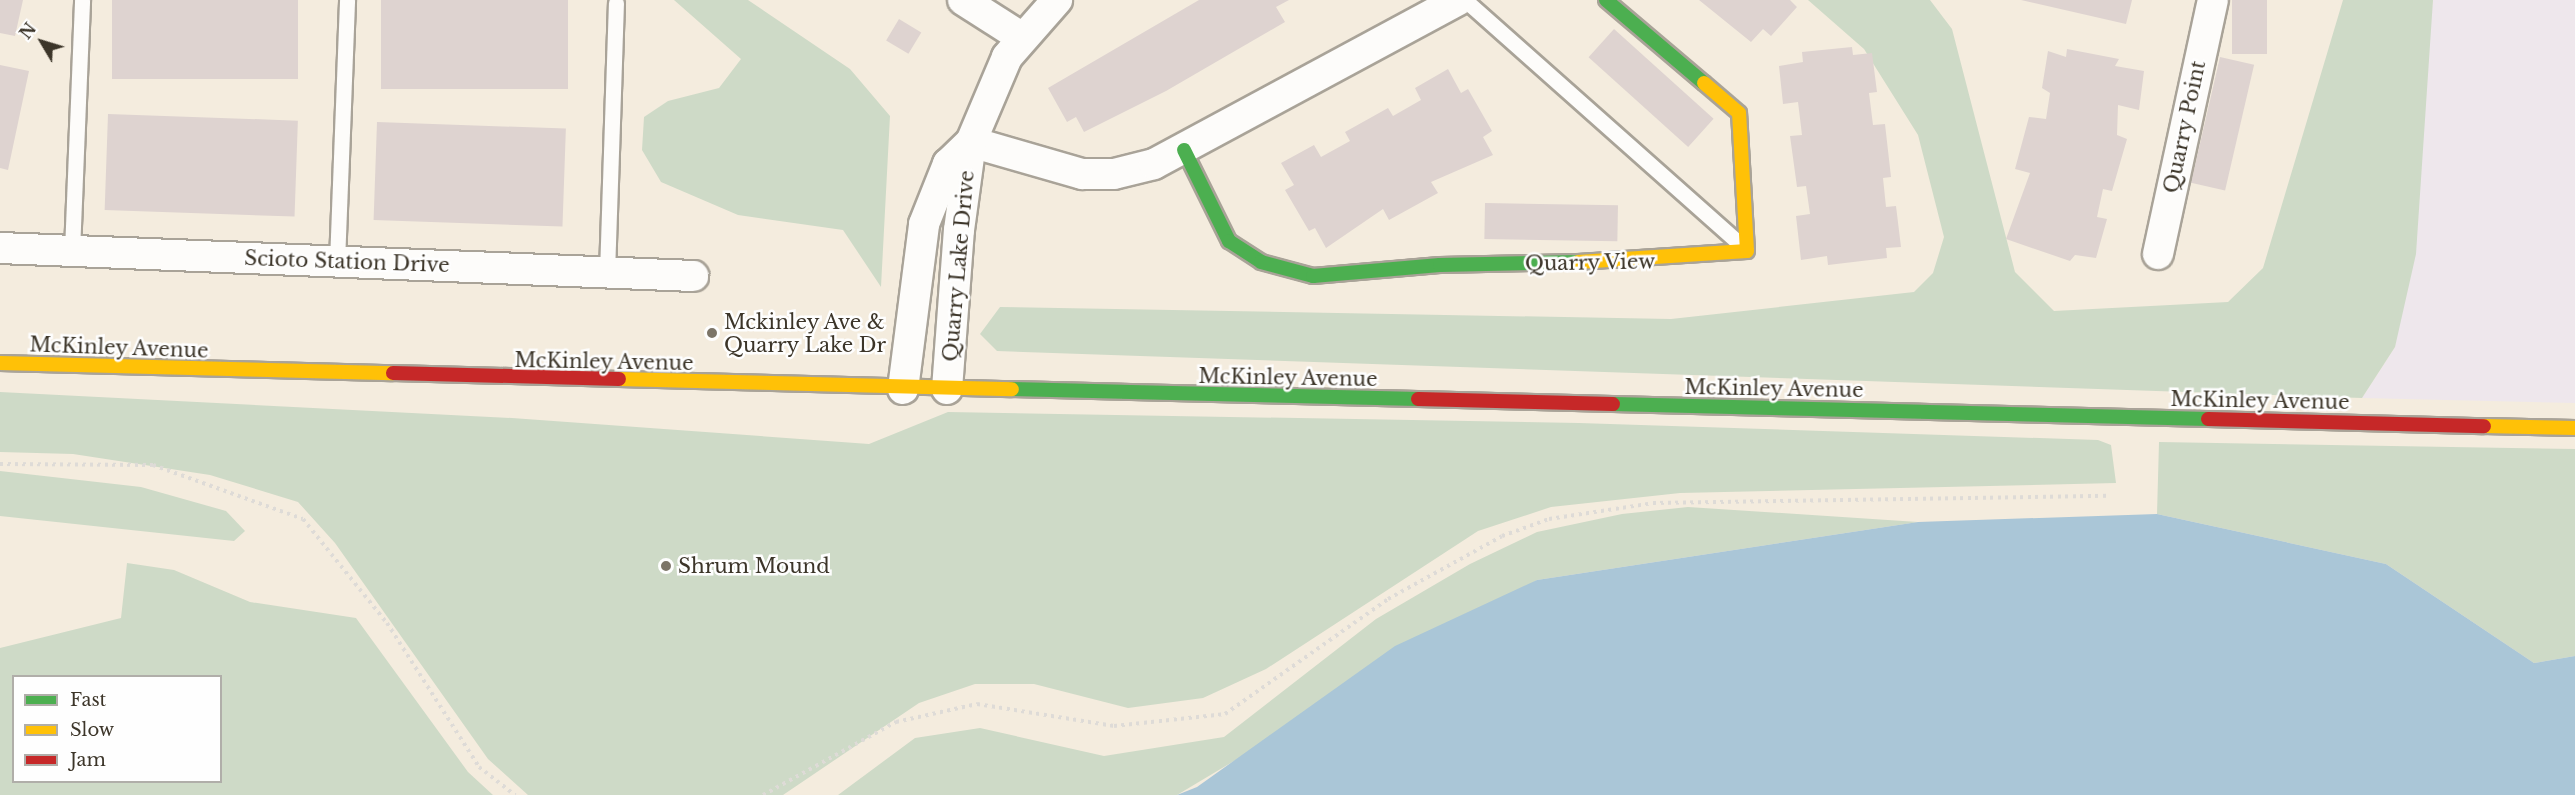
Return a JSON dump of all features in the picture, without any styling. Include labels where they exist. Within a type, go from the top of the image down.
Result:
[{"type":"main road","points":[[1606,0],[1739,113],[1747,251]]},
{"type":"main road","name":"Quarry View","points":[[1184,150],[1229,241],[1261,262],[1313,276],[1440,265],[1660,261],[1747,251]]},
{"type":"main road","name":"McKinley Avenue","points":[[0,363],[903,388],[2575,428]]},
{"type":"street","points":[[963,0],[1021,37]]},
{"type":"street","name":"Quarry Lake Drive","points":[[947,389],[958,230],[972,142],[991,86],[1021,37],[1057,0]]},
{"type":"street","points":[[972,142],[1082,174],[1114,174],[1184,150],[1459,0]]},
{"type":"street","name":"Quarry Point","points":[[2158,254],[2213,0]]},
{"type":"street","name":"Quarry Lake Drive","points":[[903,388],[924,224],[948,164],[972,142]]},
{"type":"street","name":"Scioto Station Drive","points":[[0,248],[693,276]]},
{"type":"lane","points":[[72,251],[82,0]]},
{"type":"lane","points":[[337,262],[347,0]]},
{"type":"lane","points":[[1465,0],[1747,251]]},
{"type":"lane","points":[[607,273],[616,3]]},
{"type":"lane","points":[[924,224],[958,230]]},
{"type":"path","points":[[0,464],[153,465],[303,519],[387,623],[479,767],[515,795]]},
{"type":"path","points":[[763,795],[896,722],[977,704],[1114,726],[1225,714],[1388,599],[1502,536],[1549,519],[1653,503],[2108,496]]},
{"type":"shaded area","points":[[2433,0],[2575,0],[2575,403],[2362,398],[2395,347]]},
{"type":"green space","points":[[674,0],[748,0],[850,69],[890,116],[881,287],[843,230],[738,215],[661,182],[642,150],[644,117],[668,101],[719,88],[741,59]]},
{"type":"green space","points":[[1808,0],[1930,0],[1952,29],[2015,272],[2054,311],[2228,302],[2263,268],[2343,0],[2433,0],[2416,254],[2395,347],[2362,398],[997,351],[980,334],[1000,307],[1671,319],[1914,292],[1933,273],[1944,237],[1918,135],[1864,49]]},
{"type":"green space","points":[[0,392],[512,418],[869,444],[948,412],[1579,423],[2098,440],[2111,445],[2116,483],[1680,493],[1551,507],[1478,531],[1266,669],[1203,698],[1128,708],[1034,684],[975,684],[919,703],[783,795],[528,795],[488,759],[335,543],[298,502],[210,475],[73,454],[0,452]]},
{"type":"green space","points":[[2159,442],[2575,449],[2575,656],[2534,663],[2386,564],[2157,514]]},
{"type":"green space","points":[[0,471],[141,487],[226,511],[245,531],[234,541],[0,516]]},
{"type":"green space","points":[[1688,507],[1918,522],[1537,580],[1177,795],[838,795],[915,738],[980,728],[1104,756],[1224,737],[1376,619],[1470,564],[1537,532],[1622,514]]},
{"type":"green space","points":[[127,563],[174,570],[250,602],[356,618],[468,772],[493,795],[0,795],[0,648],[121,618]]},
{"type":"water","points":[[2157,514],[2386,564],[2534,663],[2575,656],[2575,795],[1177,795],[1197,787],[1395,646],[1537,580],[1918,522]]},
{"type":"building","points":[[0,0],[23,0],[15,36],[0,33]]},
{"type":"building","points":[[112,0],[298,0],[298,79],[112,79]]},
{"type":"building","points":[[381,0],[568,0],[568,89],[381,89]]},
{"type":"building","points":[[1199,0],[1289,0],[1276,7],[1285,22],[1166,91],[1084,132],[1076,117],[1067,122],[1048,88]]},
{"type":"building","points":[[1699,0],[1790,0],[1797,7],[1771,36],[1763,29],[1751,42]]},
{"type":"building","points":[[2021,0],[2132,0],[2126,24]]},
{"type":"building","points":[[2232,0],[2267,0],[2267,54],[2232,54]]},
{"type":"building","points":[[899,19],[921,32],[908,54],[886,40]]},
{"type":"building","points":[[1614,29],[1714,119],[1688,147],[1589,57]]},
{"type":"building","points":[[1852,47],[1853,55],[1872,53],[1877,92],[1869,93],[1873,125],[1885,124],[1891,177],[1883,178],[1886,207],[1896,206],[1901,247],[1886,248],[1887,258],[1828,265],[1827,256],[1801,260],[1796,216],[1810,214],[1806,186],[1797,187],[1790,136],[1802,135],[1798,102],[1783,104],[1779,66],[1803,62],[1802,52]]},
{"type":"building","points":[[2067,49],[2119,59],[2115,66],[2144,71],[2139,110],[2118,105],[2117,135],[2127,139],[2112,191],[2103,189],[2097,217],[2107,219],[2096,258],[2075,255],[2070,261],[2006,239],[2030,173],[2015,169],[2029,117],[2046,119],[2050,93],[2042,88],[2048,51],[2066,57]]},
{"type":"building","points":[[2220,57],[2254,65],[2225,191],[2191,183]]},
{"type":"building","points":[[0,65],[29,71],[8,170],[0,168]]},
{"type":"building","points":[[1448,69],[1461,93],[1468,89],[1492,131],[1483,137],[1493,155],[1431,182],[1438,193],[1389,220],[1383,209],[1326,248],[1315,228],[1309,231],[1285,190],[1294,185],[1281,163],[1314,145],[1321,157],[1350,141],[1345,132],[1388,108],[1393,116],[1421,100],[1415,88]]},
{"type":"building","points":[[108,114],[298,121],[295,217],[105,210]]},
{"type":"building","points":[[377,122],[566,129],[562,227],[374,220]]},
{"type":"building","points":[[1485,203],[1618,205],[1617,241],[1484,239]]},
{"type":"traffic: fast","points":[[1606,0],[1704,83]]},
{"type":"traffic: fast","points":[[1184,150],[1229,241],[1261,262],[1313,276],[1440,265],[1578,262]]},
{"type":"traffic: fast","points":[[1012,389],[1418,399]]},
{"type":"traffic: fast","points":[[1613,404],[2208,419]]},
{"type":"traffic: slow","points":[[1578,262],[1747,251],[1739,113],[1704,83]]},
{"type":"traffic: slow","points":[[0,363],[393,373]]},
{"type":"traffic: slow","points":[[619,379],[1012,389]]},
{"type":"traffic: slow","points":[[2484,426],[2575,428]]},
{"type":"traffic: jam","points":[[393,373],[619,379]]},
{"type":"traffic: jam","points":[[1418,399],[1613,404]]},
{"type":"traffic: jam","points":[[2208,419],[2484,426]]},
{"type":"place","name":"Mckinley Ave & Quarry Lake Dr","points":[[712,333]]},
{"type":"place","name":"Shrum Mound","points":[[666,566]]}]
